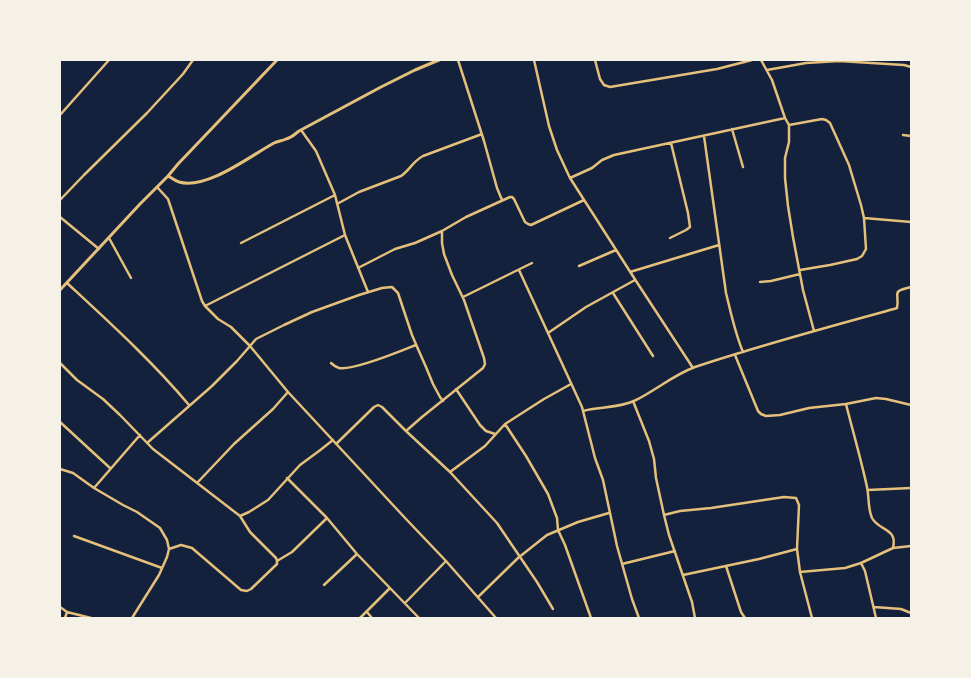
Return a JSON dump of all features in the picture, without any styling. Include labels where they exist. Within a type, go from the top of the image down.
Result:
[{"type":"street","points":[[60,115],[109,60]]},
{"type":"street","points":[[60,200],[84,174],[147,113],[183,74],[193,60]]},
{"type":"street","points":[[60,290],[277,60]]},
{"type":"street","points":[[168,176],[183,183],[200,182],[215,176],[381,87],[439,60]]},
{"type":"street","points":[[458,60],[502,200]]},
{"type":"street","points":[[534,60],[549,126],[557,150],[570,178],[693,368]]},
{"type":"street","points":[[595,60],[600,79],[604,85],[610,87],[717,69],[752,60]]},
{"type":"street","points":[[761,60],[772,80],[785,118],[789,125],[789,142],[785,158],[785,178],[793,237],[803,290],[814,331]]},
{"type":"street","points":[[767,70],[839,61],[904,65],[911,67]]},
{"type":"street","points":[[570,178],[592,168],[602,160],[614,155],[785,118]]},
{"type":"street","points":[[789,125],[822,119],[830,123],[849,165],[864,218],[866,249],[862,256],[857,259],[836,264],[800,270]]},
{"type":"street","points":[[732,129],[743,168]]},
{"type":"street","points":[[302,130],[316,151],[335,195],[345,235],[368,292]]},
{"type":"street","points":[[337,204],[359,192],[400,176],[422,156],[482,134]]},
{"type":"street","points":[[904,135],[911,136]]},
{"type":"street","points":[[704,136],[726,293],[742,352]]},
{"type":"street","points":[[670,238],[690,227],[671,143]]},
{"type":"street","points":[[157,187],[168,199],[202,301],[205,306],[218,319],[231,327],[250,346],[288,392],[496,618]]},
{"type":"street","points":[[241,243],[335,195]]},
{"type":"street","points":[[358,268],[395,249],[415,243],[442,231],[466,217],[502,200],[512,197],[525,222],[531,225],[584,200]]},
{"type":"street","points":[[60,217],[99,249]]},
{"type":"street","points":[[864,218],[911,222]]},
{"type":"street","points":[[406,431],[483,368],[485,364],[463,297],[444,254],[442,231]]},
{"type":"street","points":[[205,306],[345,235]]},
{"type":"street","points":[[109,238],[131,278]]},
{"type":"street","points":[[630,272],[719,245]]},
{"type":"street","points":[[579,266],[616,250]]},
{"type":"street","points":[[463,297],[532,263]]},
{"type":"street","points":[[519,270],[582,407],[595,458],[603,480],[609,512],[622,564],[639,618]]},
{"type":"street","points":[[760,282],[800,274]]},
{"type":"street","points":[[548,333],[586,307],[636,280]]},
{"type":"street","points":[[66,284],[111,323],[157,369],[189,405]]},
{"type":"street","points":[[147,442],[212,386],[256,339],[284,324],[312,312],[382,288],[392,287],[398,293],[416,345],[433,384],[443,401]]},
{"type":"street","points":[[583,411],[633,402],[675,376],[693,368],[742,352],[897,308],[896,294],[900,290],[911,287]]},
{"type":"street","points":[[613,293],[653,356]]},
{"type":"street","points":[[331,363],[339,368],[367,363],[416,345]]},
{"type":"street","points":[[735,355],[758,411],[766,416],[780,415],[809,408],[846,404],[876,398],[911,405]]},
{"type":"street","points":[[60,363],[77,380],[103,399],[172,464],[240,516],[250,532],[276,558],[277,561]]},
{"type":"street","points":[[450,472],[485,446],[506,424],[544,399],[571,384]]},
{"type":"street","points":[[456,389],[480,425],[486,431],[495,434]]},
{"type":"street","points":[[198,483],[234,444],[273,409],[288,392]]},
{"type":"street","points":[[633,402],[649,441],[654,459],[656,478],[664,515],[692,602],[695,618]]},
{"type":"street","points":[[846,404],[868,490],[872,517],[891,533],[894,543],[893,548]]},
{"type":"street","points":[[336,444],[374,407],[378,405],[382,407],[450,472],[497,522],[545,594],[553,609]]},
{"type":"street","points":[[60,422],[110,468]]},
{"type":"street","points":[[506,424],[548,494],[557,518],[558,530],[570,558],[591,618]]},
{"type":"street","points":[[94,488],[140,435]]},
{"type":"street","points":[[240,516],[268,500],[300,465],[332,440]]},
{"type":"street","points":[[60,469],[73,473],[94,488],[137,512],[160,528],[167,540],[169,549],[167,558],[159,575],[132,618]]},
{"type":"street","points":[[287,478],[327,518],[357,554],[419,618]]},
{"type":"street","points":[[868,490],[911,488]]},
{"type":"street","points":[[664,515],[680,511],[784,497],[796,498],[799,505],[797,548],[800,572],[812,618]]},
{"type":"street","points":[[478,597],[520,557],[547,535],[578,522],[609,512]]},
{"type":"street","points":[[169,549],[181,545],[192,548],[241,590],[246,591],[251,589],[276,564],[277,561],[292,552],[327,518]]},
{"type":"street","points":[[74,536],[162,568]]},
{"type":"street","points":[[800,572],[845,568],[862,563],[893,548],[911,546]]},
{"type":"street","points":[[683,575],[759,559],[797,548]]},
{"type":"street","points":[[622,564],[675,551]]},
{"type":"street","points":[[324,585],[357,554]]},
{"type":"street","points":[[405,603],[446,562]]},
{"type":"street","points":[[862,563],[866,571],[876,618]]},
{"type":"street","points":[[726,566],[741,612],[745,618]]},
{"type":"street","points":[[360,618],[390,588]]},
{"type":"street","points":[[60,607],[68,612],[91,618]]},
{"type":"street","points":[[874,607],[901,609],[911,612]]},
{"type":"street","points":[[65,618],[68,612]]},
{"type":"street","points":[[367,612],[372,618]]}]
